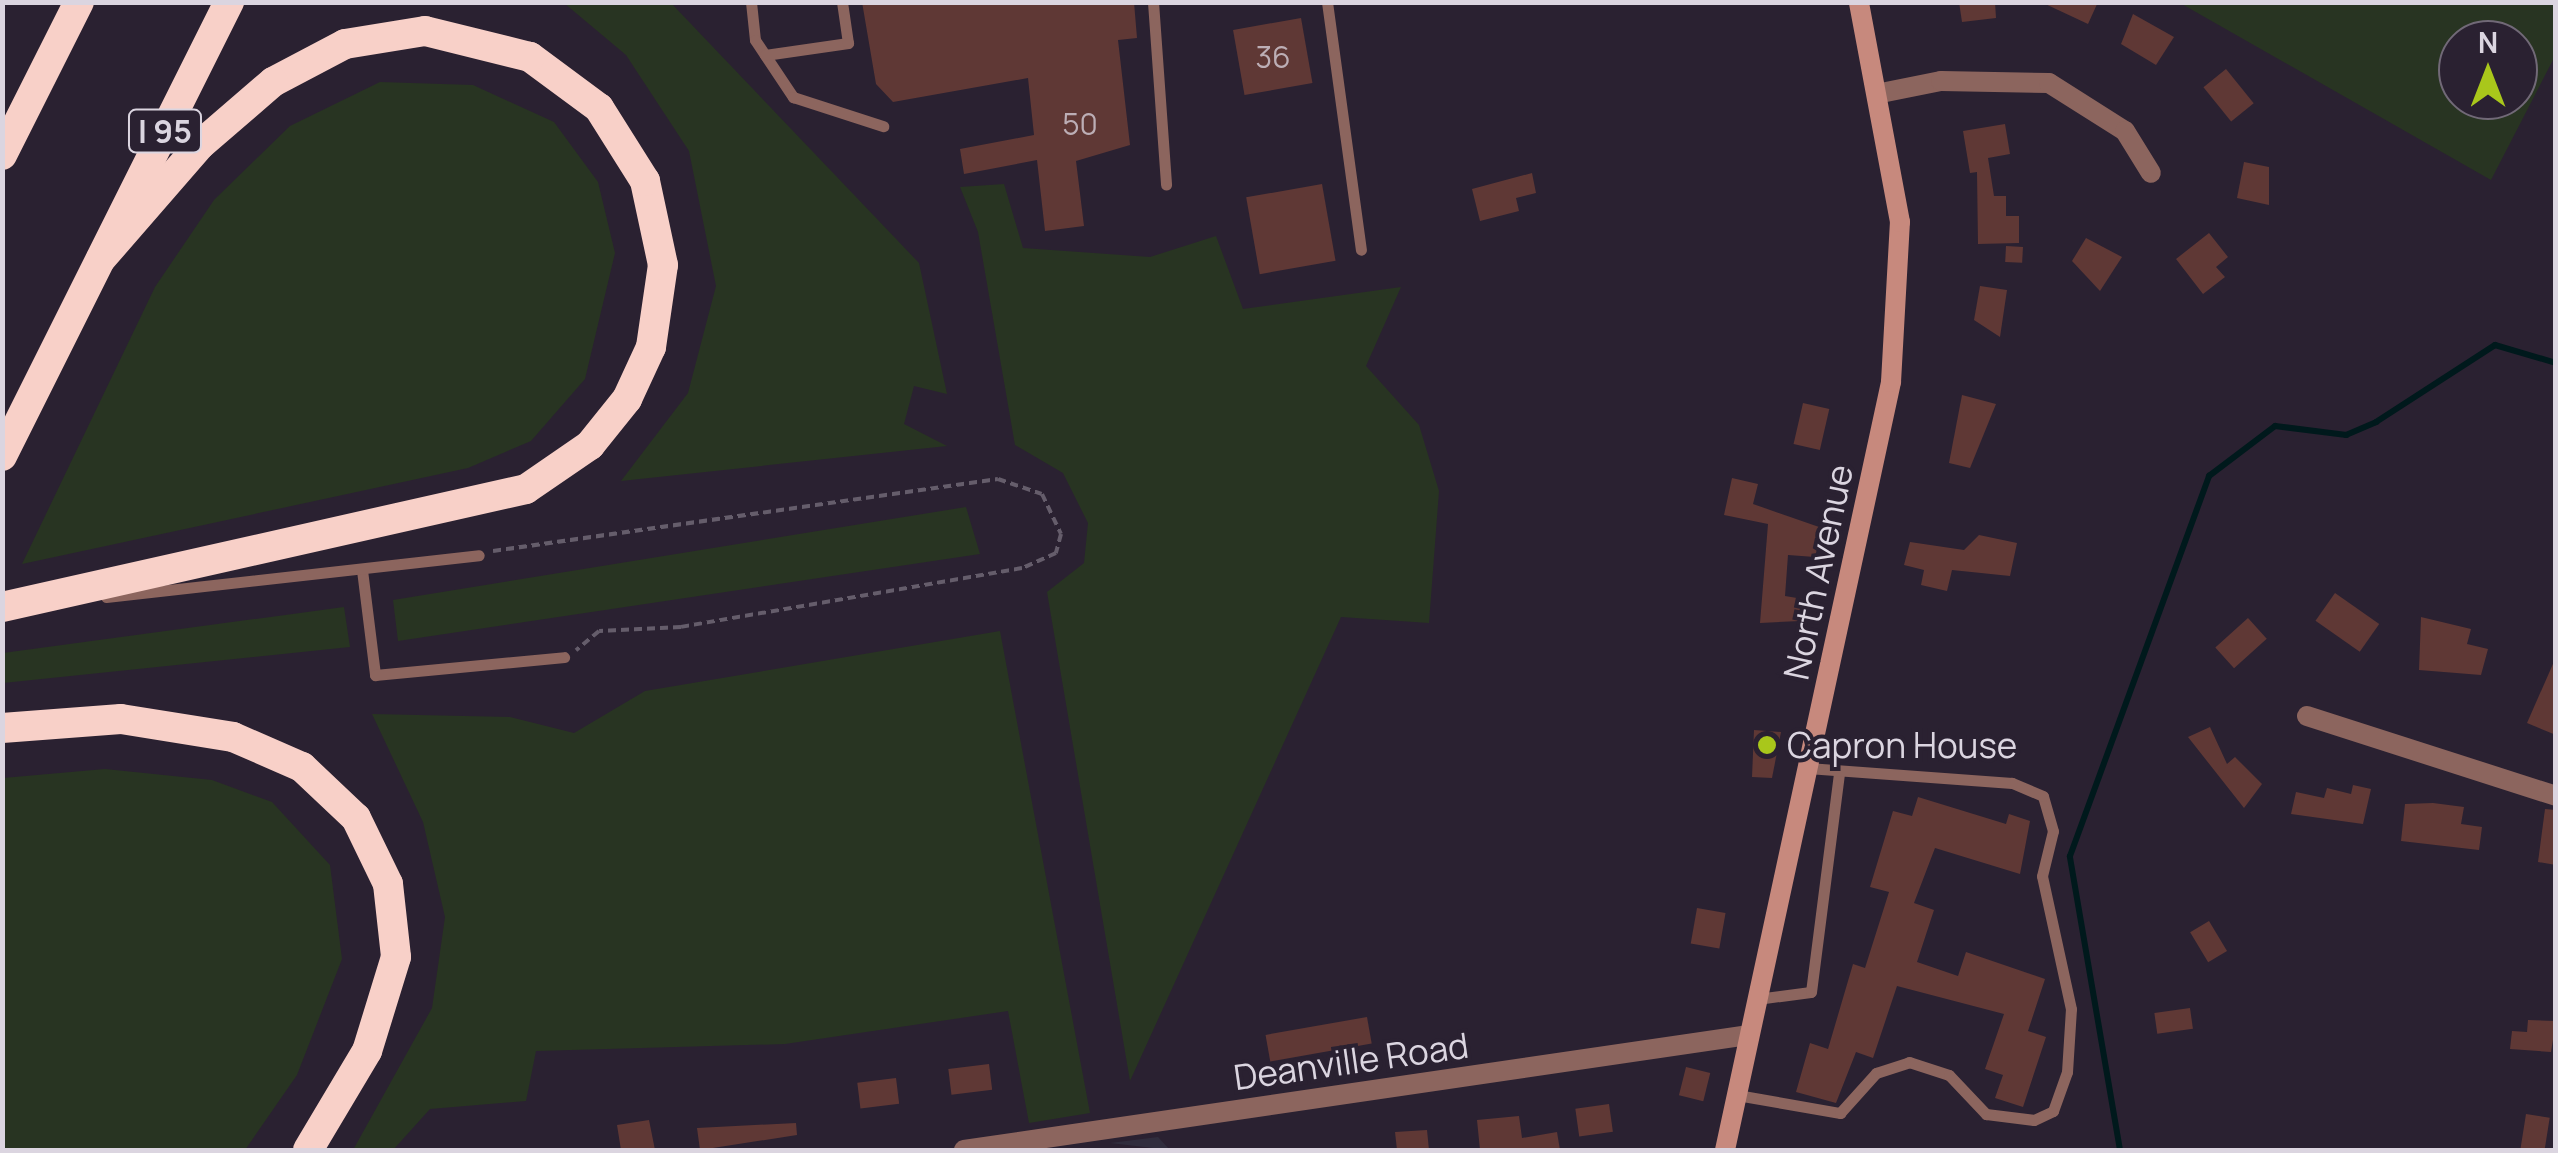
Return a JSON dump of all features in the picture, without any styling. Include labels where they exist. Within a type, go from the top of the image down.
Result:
[{"type":"highway","points":[[2,156],[79,2]]},
{"type":"highway","name":"I 95","points":[[2,456],[229,2]]},
{"type":"highway","points":[[2,608],[526,489],[590,445],[627,400],[652,347],[663,265],[645,181],[599,108],[530,56],[425,31],[346,44],[273,82],[200,145],[101,258]]},
{"type":"highway","points":[[2,728],[121,719],[234,738],[302,767],[356,818],[388,884],[396,957],[371,1041],[308,1150]]},
{"type":"main road","name":"North Avenue","points":[[1725,1150],[1894,362],[1900,222],[1881,93],[1859,2]]},
{"type":"street","points":[[1881,93],[1941,81],[2049,84],[2126,131],[2152,173]]},
{"type":"street","points":[[2307,716],[2556,796]]},
{"type":"street","name":"Deanville Road","points":[[964,1150],[1748,1035]]},
{"type":"lane","points":[[751,2],[765,55],[794,97],[883,126]]},
{"type":"lane","points":[[765,55],[848,42],[842,2]]},
{"type":"lane","points":[[1154,2],[1166,185]]},
{"type":"lane","points":[[1327,2],[1362,250]]},
{"type":"lane","points":[[2,608],[479,555]]},
{"type":"lane","points":[[362,570],[375,674],[564,658]]},
{"type":"lane","points":[[1738,1095],[1840,1113],[1876,1073],[1909,1062],[1949,1075],[1986,1114],[2007,1120],[2052,1112],[2063,1090],[2071,1009],[2042,876],[2053,832],[2043,796],[2012,783],[1840,774],[1808,768]]},
{"type":"lane","points":[[1757,998],[1811,992],[1840,774]]},
{"type":"path","points":[[479,555],[998,479],[1042,494],[1062,534],[1056,552],[1022,568],[682,627],[599,631],[564,658]]},
{"type":"shaded area","points":[[1158,1137],[1170,1150],[1110,1143]]},
{"type":"green space","points":[[564,3],[671,3],[919,263],[947,394],[914,386],[904,424],[947,446],[621,481],[688,393],[716,286],[689,151],[626,55]]},
{"type":"green space","points":[[2180,3],[2555,3],[2555,56],[2538,89],[2538,20],[2438,20],[2438,120],[2522,120],[2491,180]]},
{"type":"green space","points":[[380,82],[473,85],[554,122],[598,182],[615,253],[585,379],[531,441],[468,468],[22,564],[155,287],[214,200],[290,126]]},
{"type":"green space","points":[[1004,184],[1023,248],[1150,257],[1216,236],[1243,309],[1401,287],[1366,366],[1419,425],[1439,491],[1429,623],[1341,617],[1130,1081],[1047,592],[1084,563],[1088,523],[1063,473],[1015,445],[978,232],[960,187]]},
{"type":"green space","points":[[966,507],[980,554],[398,641],[393,600]]},
{"type":"green space","points":[[344,607],[350,647],[3,683],[3,653]]},
{"type":"green space","points":[[1000,631],[1090,1113],[1029,1123],[1008,1011],[785,1044],[536,1051],[526,1101],[430,1109],[393,1150],[353,1150],[432,1008],[445,917],[423,822],[372,714],[510,717],[574,733],[645,691]]},
{"type":"green space","points":[[105,769],[212,780],[272,802],[330,865],[342,959],[297,1075],[245,1150],[3,1150],[3,778]]},
{"type":"building","points":[[862,2],[1134,2],[1137,38],[1118,40],[1130,145],[1076,161],[1084,226],[1045,231],[1037,160],[964,174],[960,149],[1034,135],[1028,78],[893,102],[876,84]]},
{"type":"building","points":[[1959,2],[1995,2],[1996,18],[1962,22]]},
{"type":"building","points":[[2041,2],[2098,2],[2088,24]]},
{"type":"building","points":[[2133,14],[2174,37],[2156,65],[2121,44]]},
{"type":"building","points":[[1301,18],[1312,83],[1245,95],[1233,30]]},
{"type":"building","points":[[2226,69],[2254,103],[2231,121],[2203,87]]},
{"type":"building","points":[[2005,124],[2010,154],[1988,158],[1994,196],[2006,196],[2006,216],[2019,216],[2019,243],[1978,244],[1977,172],[1970,173],[1963,131]]},
{"type":"building","points":[[2244,162],[2269,167],[2269,205],[2237,198]]},
{"type":"building","points":[[1532,173],[1536,193],[1516,198],[1519,211],[1480,221],[1472,189]]},
{"type":"building","points":[[1322,184],[1336,261],[1260,274],[1246,197]]},
{"type":"building","points":[[2209,233],[2228,257],[2216,267],[2225,277],[2203,294],[2176,259]]},
{"type":"building","points":[[2086,238],[2122,257],[2100,291],[2072,261]]},
{"type":"building","points":[[2006,246],[2023,247],[2022,263],[2005,262]]},
{"type":"building","points":[[1980,286],[2007,290],[2000,337],[1974,320]]},
{"type":"building","points":[[1962,395],[1996,404],[1970,468],[1949,463]]},
{"type":"building","points":[[1803,403],[1829,409],[1820,450],[1794,444]]},
{"type":"building","points":[[1732,478],[1758,484],[1753,504],[1822,528],[1815,557],[1788,555],[1785,596],[1803,599],[1800,621],[1760,623],[1768,524],[1724,515]]},
{"type":"building","points":[[1979,535],[2017,543],[2010,576],[1952,570],[1947,591],[1921,585],[1924,570],[1904,565],[1910,542],[1964,550]]},
{"type":"building","points":[[2335,593],[2379,624],[2360,652],[2315,621]]},
{"type":"building","points":[[2421,617],[2471,629],[2467,644],[2488,649],[2481,675],[2419,670]]},
{"type":"building","points":[[2248,618],[2267,639],[2234,668],[2215,647]]},
{"type":"building","points":[[2556,657],[2556,735],[2527,723]]},
{"type":"building","points":[[2210,727],[2227,764],[2235,757],[2262,784],[2244,808],[2188,737]]},
{"type":"building","name":"Capron House","points":[[1754,730],[1781,732],[1772,778],[1752,777]]},
{"type":"building","points":[[2353,785],[2371,789],[2363,824],[2291,814],[2296,792],[2324,798],[2327,788],[2351,794]]},
{"type":"building","points":[[1918,797],[2006,824],[2009,814],[2030,821],[2020,874],[1935,848],[1914,903],[1934,910],[1917,962],[1958,976],[1966,952],[2045,979],[2028,1031],[2046,1037],[2023,1107],[1995,1098],[2003,1075],[1985,1069],[2004,1014],[1897,986],[1873,1058],[1856,1052],[1836,1103],[1796,1092],[1810,1043],[1828,1049],[1853,964],[1865,968],[1889,892],[1870,887],[1893,811],[1912,816]]},
{"type":"building","points":[[2405,804],[2464,807],[2461,824],[2482,827],[2479,850],[2401,841]]},
{"type":"building","points":[[2545,809],[2556,810],[2556,865],[2538,862]]},
{"type":"building","points":[[1697,908],[1726,913],[1719,948],[1691,943]]},
{"type":"building","points":[[2209,921],[2227,951],[2208,962],[2190,932]]},
{"type":"building","points":[[2190,1008],[2193,1029],[2157,1034],[2154,1013]]},
{"type":"building","points":[[1367,1017],[1372,1044],[1270,1061],[1266,1035]]},
{"type":"building","points":[[2528,1020],[2556,1021],[2551,1052],[2510,1049],[2512,1031],[2527,1032]]},
{"type":"building","points":[[989,1064],[992,1090],[951,1095],[948,1069]]},
{"type":"building","points":[[1686,1067],[1710,1073],[1703,1101],[1679,1095]]},
{"type":"building","points":[[896,1078],[899,1104],[860,1109],[857,1083]]},
{"type":"building","points":[[1609,1104],[1613,1132],[1579,1136],[1575,1109]]},
{"type":"building","points":[[2526,1114],[2550,1118],[2545,1150],[2520,1150]]},
{"type":"building","points":[[1519,1116],[1522,1138],[1557,1132],[1560,1150],[1480,1150],[1477,1120]]},
{"type":"building","points":[[649,1120],[655,1150],[621,1150],[617,1125]]},
{"type":"building","points":[[796,1123],[797,1135],[700,1150],[697,1128]]},
{"type":"building","points":[[1427,1130],[1429,1150],[1397,1150],[1395,1132]]},
{"type":"waterway","points":[[2120,1150],[2070,856],[2209,476],[2275,426],[2346,435],[2376,422],[2495,345],[2556,363]]},
{"type":"place","name":"Capron House","points":[[1767,745]]}]
